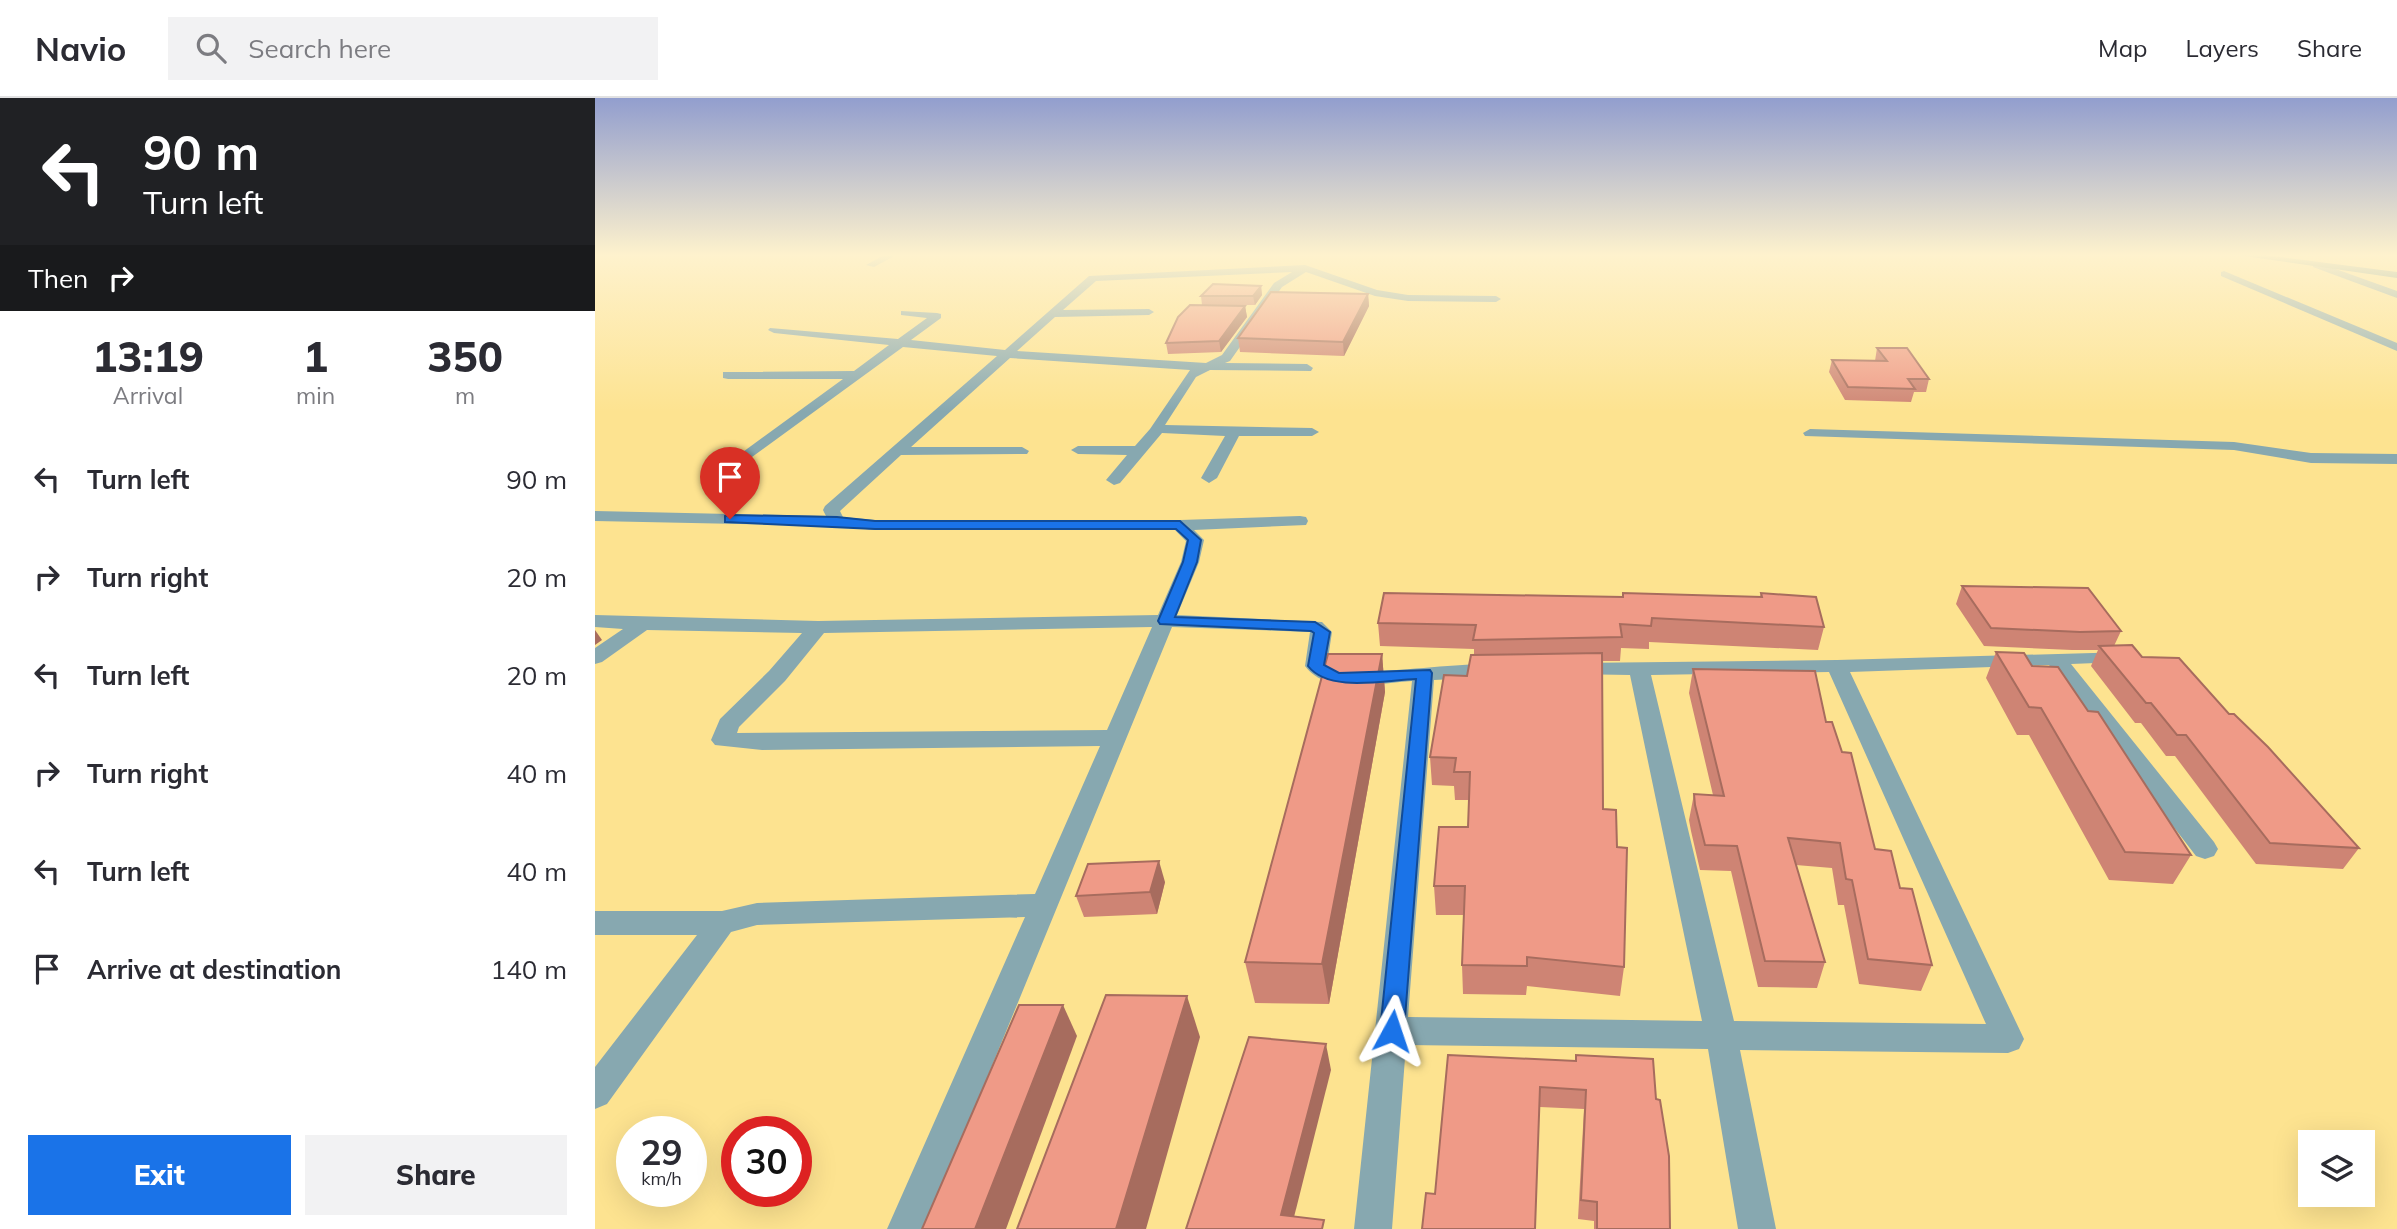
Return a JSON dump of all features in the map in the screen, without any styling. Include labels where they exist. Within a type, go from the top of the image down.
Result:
[{"type":"street","points":[[837,521],[831,510],[1061,307]]},
{"type":"street","points":[[1114,480],[1157,430],[1191,374],[1226,358],[1257,307]]},
{"type":"street","points":[[2302,307],[2397,347]]},
{"type":"street","points":[[1053,314],[1149,312]]},
{"type":"street","points":[[741,460],[937,316],[905,313]]},
{"type":"street","points":[[774,330],[1068,360],[1307,368]]},
{"type":"street","points":[[728,374],[856,376]]},
{"type":"street","points":[[1157,430],[1312,432]]},
{"type":"street","points":[[1209,478],[1234,432]]},
{"type":"street","points":[[1810,433],[2234,446],[2311,458],[2397,459]]},
{"type":"street","points":[[1077,450],[1139,451]]},
{"type":"street","points":[[898,451],[1022,451]]},
{"type":"street","points":[[595,516],[837,521],[875,525],[1180,525],[1300,521]]},
{"type":"street","points":[[906,1229],[1190,562],[1195,540],[1180,525]]},
{"type":"street","points":[[595,621],[643,625],[818,627],[1165,621],[1315,626],[1322,632],[1316,666],[1324,673],[1338,678],[1518,671]]},
{"type":"street","points":[[595,658],[643,625]]},
{"type":"street","points":[[818,627],[777,676],[728,724],[723,740],[762,742],[1116,738]]},
{"type":"street","points":[[1558,670],[1837,666],[2137,655]]},
{"type":"street","points":[[2055,658],[2204,849]]},
{"type":"street","points":[[1392,1031],[2008,1039],[1837,666]]},
{"type":"street","points":[[1639,668],[1720,1035],[1757,1229]]},
{"type":"street","points":[[1373,1229],[1424,673]]},
{"type":"street","points":[[595,923],[722,923],[757,914],[1045,905]]},
{"type":"street","points":[[595,1093],[722,923]]},
{"type":"building","points":[[1188,307],[1244,307],[1219,341],[1166,343],[1178,317]]},
{"type":"building","points":[[1260,307],[1361,307],[1343,342],[1238,338]]},
{"type":"building","points":[[1877,348],[1907,348],[1929,379],[1908,379],[1915,389],[1848,387],[1832,360],[1887,361]]},
{"type":"building","points":[[1962,586],[2088,588],[2121,631],[1991,628]]},
{"type":"building","points":[[1384,593],[1623,597],[1623,593],[1762,597],[1761,593],[1816,597],[1824,627],[1652,618],[1651,626],[1620,624],[1622,637],[1473,640],[1476,625],[1378,623]]},
{"type":"building","points":[[2132,645],[2142,657],[2179,658],[2229,714],[2234,714],[2268,747],[2359,848],[2270,843],[2186,735],[2177,735],[2151,703],[2146,703],[2099,646]]},
{"type":"building","points":[[1996,652],[2024,653],[2032,666],[2058,667],[2088,711],[2098,712],[2191,855],[2125,852],[2041,708],[2029,707]]},
{"type":"building","points":[[1602,653],[1603,809],[1616,810],[1617,847],[1627,848],[1624,967],[1527,957],[1527,966],[1462,965],[1465,886],[1434,886],[1439,827],[1468,827],[1470,772],[1454,772],[1456,758],[1430,757],[1444,675],[1467,676],[1471,655]]},
{"type":"building","points":[[1328,654],[1382,654],[1322,964],[1245,962]]},
{"type":"building","points":[[1693,669],[1815,671],[1826,722],[1832,722],[1842,752],[1851,753],[1875,849],[1891,851],[1900,888],[1912,889],[1932,965],[1868,959],[1852,880],[1846,879],[1840,843],[1788,838],[1825,962],[1765,961],[1737,846],[1705,845],[1695,805],[1694,794],[1724,796]]},
{"type":"building","points":[[1159,861],[1150,892],[1076,896],[1088,864]]},
{"type":"building","points":[[1106,995],[1187,996],[1116,1229],[1017,1229]]},
{"type":"building","points":[[1019,1005],[1063,1005],[975,1229],[922,1229]]},
{"type":"building","points":[[1249,1037],[1326,1044],[1281,1215],[1324,1220],[1322,1229],[1186,1229]]},
{"type":"building","points":[[1448,1055],[1576,1061],[1576,1055],[1653,1059],[1656,1099],[1660,1100],[1669,1156],[1670,1229],[1597,1229],[1597,1202],[1581,1200],[1586,1090],[1540,1087],[1535,1229],[1422,1229],[1426,1193],[1435,1194]]},
{"type":"route","points":[[730,519],[837,521],[875,525],[1180,525],[1195,540],[1190,562],[1165,621],[1315,626],[1322,632],[1316,666],[1324,673],[1338,678],[1424,673],[1392,1031]]}]
